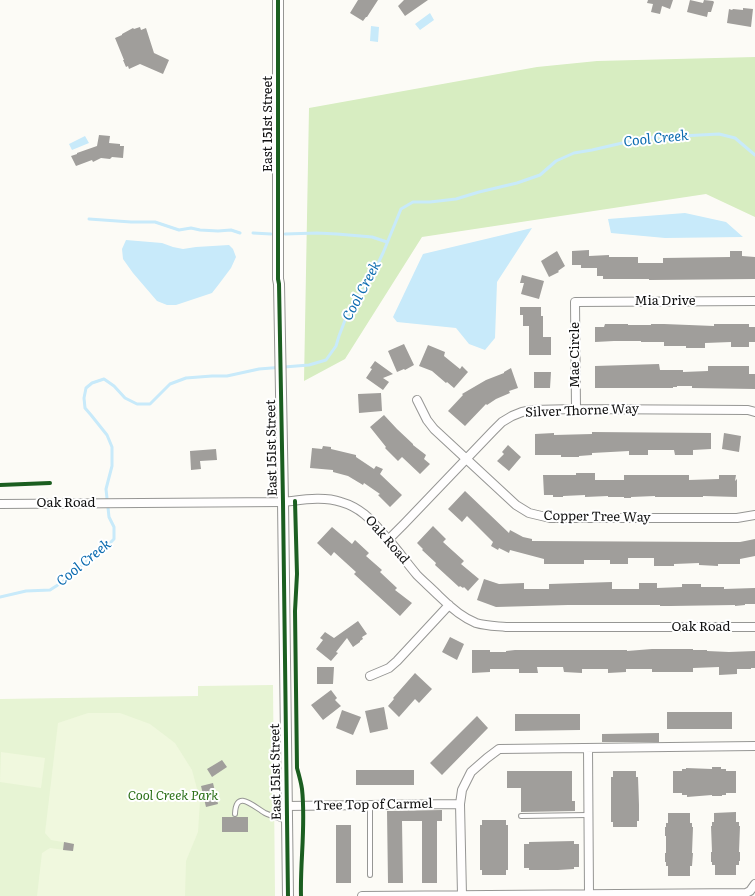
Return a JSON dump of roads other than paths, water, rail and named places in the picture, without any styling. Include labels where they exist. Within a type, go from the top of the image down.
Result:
[{"type":"street","name":"East 151st Street","points":[[278,0],[278,279],[283,502],[288,896]]},
{"type":"street","name":"Mia Drive","points":[[575,302],[755,301]]},
{"type":"street","name":"Mae Circle","points":[[575,302],[576,409]]},
{"type":"street","name":"Copper Tree Way","points":[[417,400],[427,420],[434,429],[516,505],[529,513],[550,518],[737,518],[755,515]]},
{"type":"street","name":"Silver Thorne Way","points":[[388,539],[492,431],[502,422],[522,412],[532,410],[576,409],[748,410],[755,412]]},
{"type":"street","name":"Oak Road","points":[[0,504],[283,502],[329,499],[340,501],[362,511],[372,520],[417,575],[449,606],[466,618],[477,623],[489,626],[506,627],[755,627]]},
{"type":"street","points":[[370,676],[389,668],[397,662],[449,606]]},
{"type":"street","points":[[462,895],[460,804],[462,790],[471,772],[486,758],[499,749],[755,746]]},
{"type":"street","points":[[588,748],[589,894]]},
{"type":"street","name":"Tree Top of Carmel","points":[[286,806],[460,804]]},
{"type":"street","points":[[362,896],[746,894],[755,884]]},
{"type":"lane","points":[[235,814],[238,803],[247,801],[264,813],[286,821]]},
{"type":"lane","points":[[370,804],[370,875]]},
{"type":"lane","points":[[522,816],[588,815]]},
{"type":"water","points":[[430,13],[434,20],[420,30],[415,24]]},
{"type":"water","points":[[371,26],[379,27],[378,42],[370,41]]},
{"type":"water","points":[[85,136],[89,143],[72,150],[69,144]]},
{"type":"water","points":[[685,213],[726,222],[743,237],[665,238],[611,233],[608,219]]},
{"type":"water","points":[[532,228],[497,282],[495,338],[485,350],[469,344],[456,328],[397,322],[393,317],[423,254]]},
{"type":"water","points":[[126,240],[162,243],[183,249],[229,245],[233,249],[236,257],[231,268],[212,293],[176,305],[167,305],[157,301],[123,259],[122,249]]},
{"type":"waterway","name":"Cool Creek","points":[[0,597],[26,591],[50,590],[64,581],[114,539],[114,527],[109,517],[106,489],[112,466],[112,447],[107,435],[85,408],[84,398],[86,388],[92,383],[104,379],[114,386],[125,398],[137,404],[150,404],[170,384],[186,378],[227,376],[259,369],[309,365],[326,360],[336,346],[347,315],[369,282],[401,209],[413,202],[456,199],[517,183],[540,175],[556,161],[574,153],[644,138],[719,134],[735,138],[755,155]]},
{"type":"waterway","points":[[89,219],[155,222],[179,230],[191,228],[218,231],[231,230],[240,233]]},
{"type":"waterway","points":[[253,233],[271,234]]},
{"type":"waterway","points":[[285,234],[337,234],[372,237],[387,242]]},
{"type":"park label","name":"Cool Creek Park","points":[[173,796]]}]
